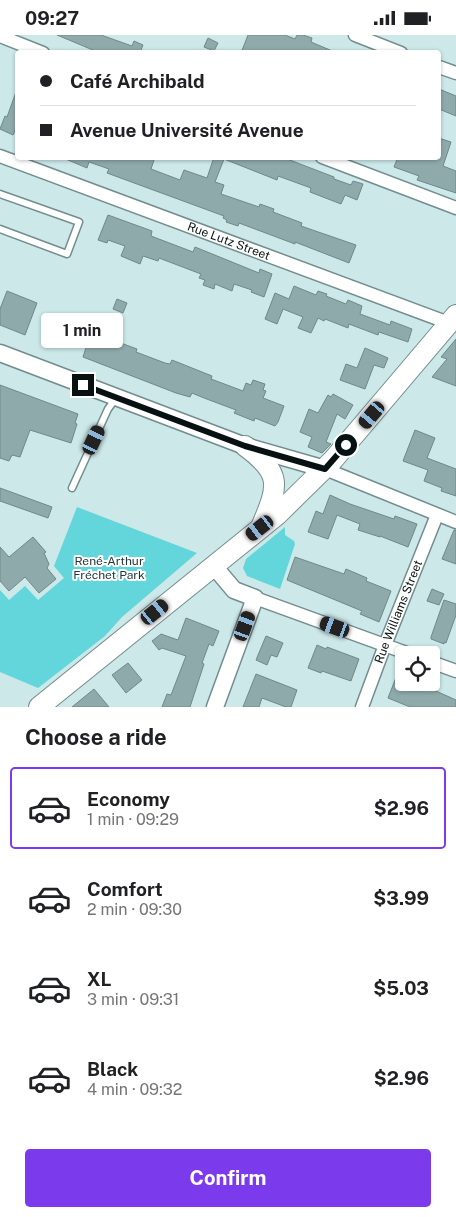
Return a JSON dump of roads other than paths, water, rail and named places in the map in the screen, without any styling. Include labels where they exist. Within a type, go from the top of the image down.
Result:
[{"type":"main road","points":[[39,707],[260,528],[325,469],[454,322]]},
{"type":"main road","points":[[245,446],[259,456],[271,471],[273,478],[274,497],[260,528]]},
{"type":"street","points":[[355,35],[393,50]]},
{"type":"street","points":[[0,36],[35,50]]},
{"type":"street","points":[[441,68],[456,73]]},
{"type":"street","name":"Rue Lutz Street","points":[[0,156],[454,322]]},
{"type":"street","points":[[330,160],[456,208]]},
{"type":"street","points":[[0,353],[245,446],[325,469],[456,522]]},
{"type":"street","name":"Rue Williams Street","points":[[362,707],[437,515]]},
{"type":"street","points":[[213,565],[234,590],[395,649]]},
{"type":"street","points":[[215,707],[255,598]]},
{"type":"street","points":[[440,665],[456,671]]},
{"type":"lane","points":[[0,194],[79,222],[67,254],[0,229]]},
{"type":"lane","points":[[72,488],[108,409],[116,397]]},
{"type":"park label","name":"René-Arthur Fréchet Park","points":[[109,568]]}]
